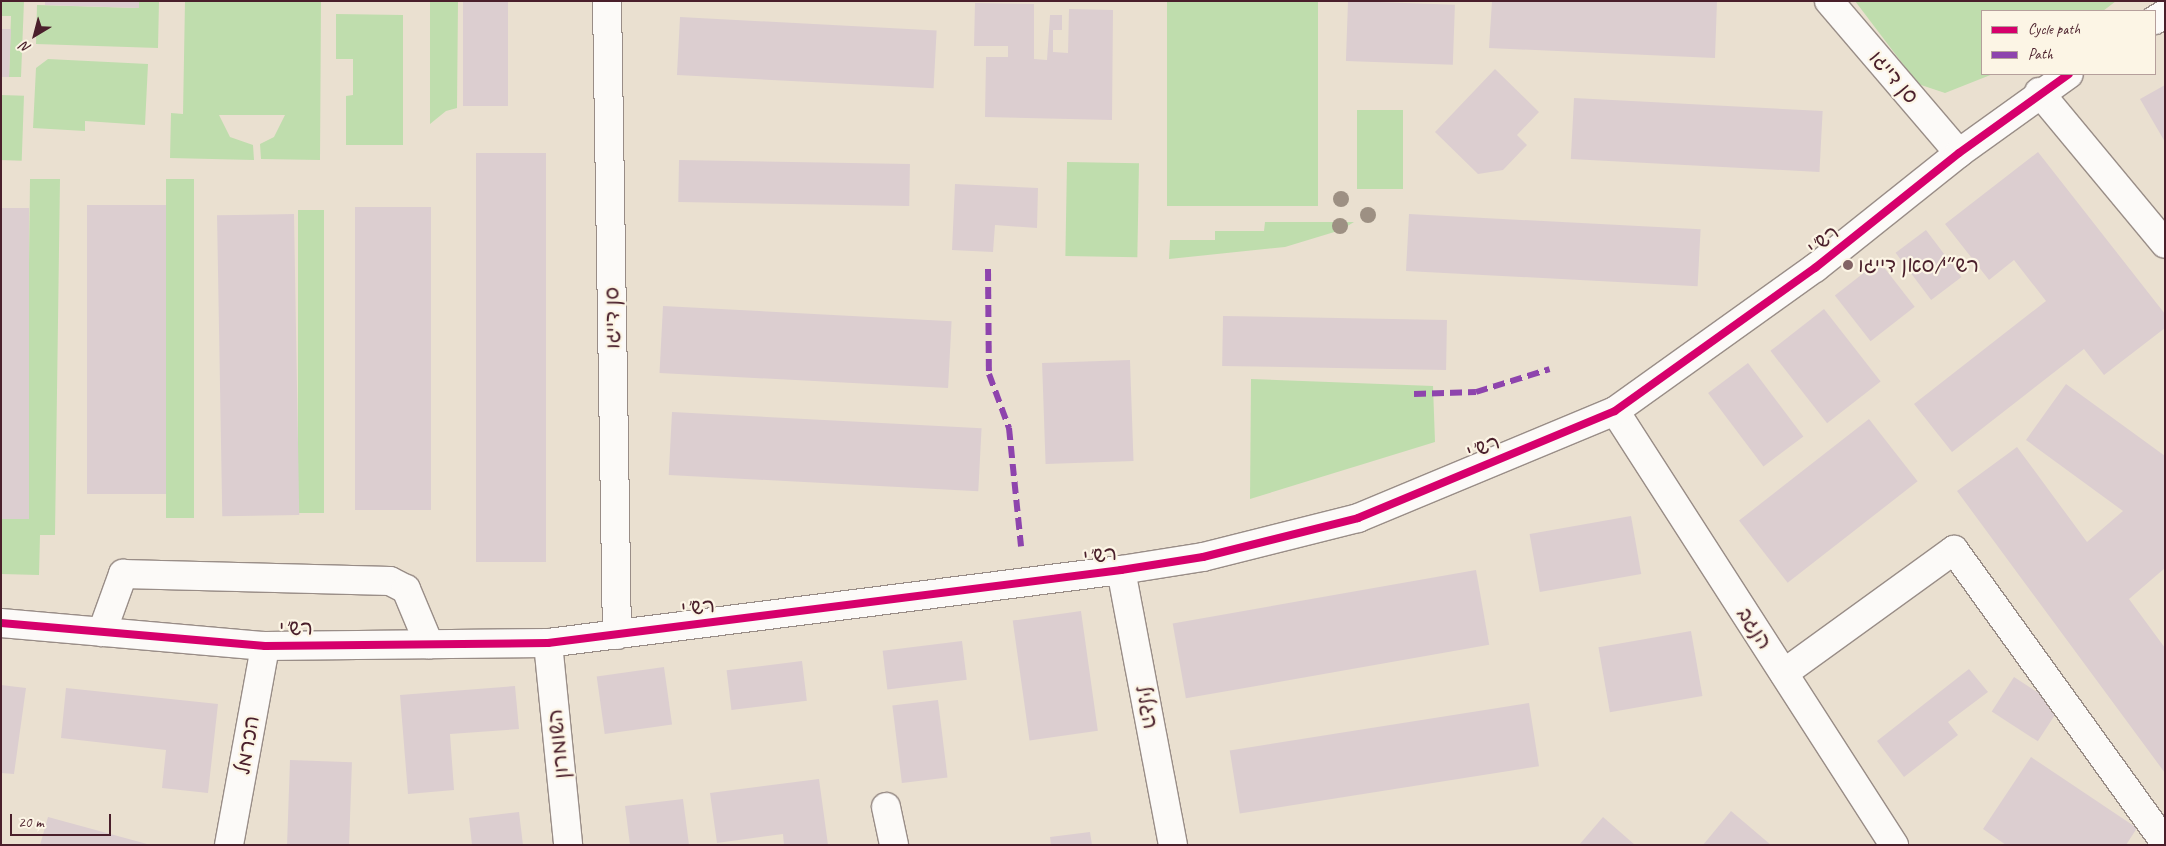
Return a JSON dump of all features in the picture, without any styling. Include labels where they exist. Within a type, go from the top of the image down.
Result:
[{"type":"street","name":"סן דייגו","points":[[607,1],[617,635]]},
{"type":"street","name":"סן דייגו","points":[[1829,1],[1959,153]]},
{"type":"street","name":"רש\"י","points":[[1,623],[265,646],[548,643],[1121,570],[1203,557],[1358,518],[1615,411],[1815,268],[1959,153],[2039,92],[2067,75]]},
{"type":"street","points":[[2039,92],[2165,244]]},
{"type":"street","name":"הנגב","points":[[1615,411],[1894,845]]},
{"type":"street","points":[[1784,673],[1954,550],[2165,843]]},
{"type":"street","name":"הגליל","points":[[1121,570],[1173,845]]},
{"type":"street","points":[[102,632],[123,574],[390,581],[406,589],[430,644]]},
{"type":"street","name":"השומרון","points":[[548,643],[568,845]]},
{"type":"street","name":"הכרמל","points":[[229,845],[265,646]]},
{"type":"street","points":[[886,807],[894,845]]},
{"type":"green space","points":[[1,1],[24,1],[21,77],[9,77],[11,16],[1,16]]},
{"type":"green space","points":[[139,1],[159,1],[158,48],[36,44],[37,5],[138,8]]},
{"type":"green space","points":[[185,1],[321,1],[320,160],[261,159],[260,144],[274,137],[285,115],[219,115],[230,137],[253,145],[254,160],[170,158],[171,113],[183,114]]},
{"type":"green space","points":[[430,1],[458,1],[457,108],[446,111],[430,124]]},
{"type":"green space","points":[[1167,1],[1318,1],[1318,206],[1167,206]]},
{"type":"green space","points":[[1855,1],[2116,1],[2104,10],[1981,10],[1981,75],[1990,75],[1945,93],[1918,84]]},
{"type":"green space","points":[[336,14],[403,15],[403,145],[346,145],[346,96],[353,95],[353,59],[336,59]]},
{"type":"green space","points":[[48,59],[148,64],[145,125],[85,121],[85,131],[33,128],[36,68]]},
{"type":"green space","points":[[1,95],[24,96],[22,161],[1,160]]},
{"type":"green space","points":[[1357,110],[1403,110],[1403,189],[1357,189]]},
{"type":"green space","points":[[1067,162],[1139,163],[1137,257],[1065,256]]},
{"type":"green space","points":[[30,179],[60,179],[55,535],[40,535],[39,575],[1,574],[1,519],[26,519]]},
{"type":"green space","points":[[166,179],[194,179],[194,518],[166,518]]},
{"type":"green space","points":[[298,210],[324,210],[324,513],[298,513]]},
{"type":"green space","points":[[1265,222],[1354,222],[1341,230],[1285,247],[1169,259],[1170,240],[1215,240],[1215,231],[1264,231]]},
{"type":"green space","points":[[1251,379],[1433,386],[1435,442],[1250,499]]},
{"type":"building","points":[[45,1],[139,1],[139,8],[45,5]]},
{"type":"building","points":[[463,1],[508,1],[508,106],[463,106]]},
{"type":"building","points":[[1348,1],[1455,5],[1453,65],[1346,61]]},
{"type":"building","points":[[1492,1],[1717,1],[1715,58],[1489,48]]},
{"type":"building","points":[[975,3],[1034,4],[1034,59],[1047,60],[1050,15],[1062,15],[1062,30],[1053,30],[1053,52],[1068,53],[1069,9],[1113,10],[1112,120],[985,117],[986,57],[1008,57],[1008,46],[974,46]]},
{"type":"building","points":[[680,17],[937,30],[934,88],[677,75]]},
{"type":"building","points":[[1,29],[11,29],[9,77],[1,77]]},
{"type":"building","points":[[1495,69],[1539,112],[1517,135],[1527,145],[1503,170],[1478,174],[1435,132]]},
{"type":"building","points":[[2165,85],[2165,142],[2140,99]]},
{"type":"building","points":[[1574,98],[1823,111],[1819,172],[1571,159]]},
{"type":"building","points":[[2038,152],[2165,314],[2165,328],[2104,375],[2084,349],[1952,452],[1914,404],[2046,301],[2014,260],[1989,280],[1945,224]]},
{"type":"building","points":[[476,153],[546,153],[546,562],[476,562]]},
{"type":"building","points":[[679,160],[910,164],[909,206],[678,202]]},
{"type":"building","points":[[955,184],[1038,188],[1037,228],[995,225],[993,252],[952,250]]},
{"type":"building","points":[[87,205],[166,205],[166,494],[87,494]]},
{"type":"building","points":[[355,207],[431,207],[431,510],[355,510]]},
{"type":"building","points":[[1,208],[29,208],[29,519],[1,519]]},
{"type":"building","points":[[294,214],[299,515],[222,516],[217,215]]},
{"type":"building","points":[[1409,214],[1701,229],[1698,286],[1406,271]]},
{"type":"building","points":[[1926,230],[1962,277],[1931,300],[1896,253]]},
{"type":"building","points":[[1879,261],[1915,307],[1871,341],[1835,295]]},
{"type":"building","points":[[663,306],[952,321],[948,388],[659,373]]},
{"type":"building","points":[[1824,309],[1881,381],[1827,423],[1770,351]]},
{"type":"building","points":[[1223,316],[1447,320],[1446,370],[1222,366]]},
{"type":"building","points":[[1130,360],[1134,461],[1046,464],[1042,363]]},
{"type":"building","points":[[1748,363],[1803,436],[1763,467],[1708,393]]},
{"type":"building","points":[[2066,384],[2165,456],[2165,568],[2129,599],[2165,648],[2165,773],[1957,491],[2017,447],[2087,542],[2123,511],[2026,440]]},
{"type":"building","points":[[672,412],[982,428],[978,491],[669,475]]},
{"type":"building","points":[[1869,419],[1918,481],[1788,583],[1739,521]]},
{"type":"building","points":[[1631,516],[1641,574],[1540,592],[1530,534]]},
{"type":"building","points":[[1476,570],[1489,645],[1186,698],[1173,623]]},
{"type":"building","points":[[1081,611],[1098,731],[1030,740],[1013,621]]},
{"type":"building","points":[[1691,631],[1702,696],[1610,712],[1598,647]]},
{"type":"building","points":[[962,641],[967,680],[887,689],[883,651]]},
{"type":"building","points":[[802,661],[807,701],[731,710],[727,670]]},
{"type":"building","points":[[664,667],[672,724],[605,734],[597,676]]},
{"type":"building","points":[[1969,669],[1988,692],[1948,722],[1958,735],[1904,777],[1877,741]]},
{"type":"building","points":[[2014,677],[2060,707],[2038,741],[1992,711]]},
{"type":"building","points":[[1,685],[26,688],[14,774],[1,773]]},
{"type":"building","points":[[515,686],[519,729],[450,734],[454,790],[408,794],[400,695]]},
{"type":"building","points":[[66,688],[218,704],[208,793],[162,788],[166,750],[61,738]]},
{"type":"building","points":[[938,700],[948,777],[902,783],[892,706]]},
{"type":"building","points":[[1529,703],[1539,766],[1240,814],[1230,750]]},
{"type":"building","points":[[2031,757],[2137,828],[2126,845],[2006,845],[1983,829]]},
{"type":"building","points":[[290,760],[352,762],[349,845],[287,845]]},
{"type":"building","points":[[819,779],[828,845],[784,845],[783,834],[717,843],[710,793]]},
{"type":"building","points":[[683,799],[689,845],[630,845],[625,806]]},
{"type":"building","points":[[1731,811],[1771,845],[1703,845]]},
{"type":"building","points":[[519,812],[523,845],[472,845],[469,818]]},
{"type":"building","points":[[48,817],[147,844],[147,845],[40,845]]},
{"type":"building","points":[[1603,817],[1635,845],[1579,845]]},
{"type":"building","points":[[1090,832],[1092,845],[1051,845],[1050,837]]},
{"type":"marked path","points":[[988,269],[989,374],[1009,428],[1021,546]]},
{"type":"marked path","points":[[1414,394],[1476,392],[1550,369]]},
{"type":"cycle path","points":[[1,623],[265,646],[548,643],[1121,570],[1203,557],[1358,518],[1615,411],[1815,268],[1959,153],[2068,75]]},
{"type":"place","name":"רש״י/סאן דייגו","points":[[1848,265]]}]
